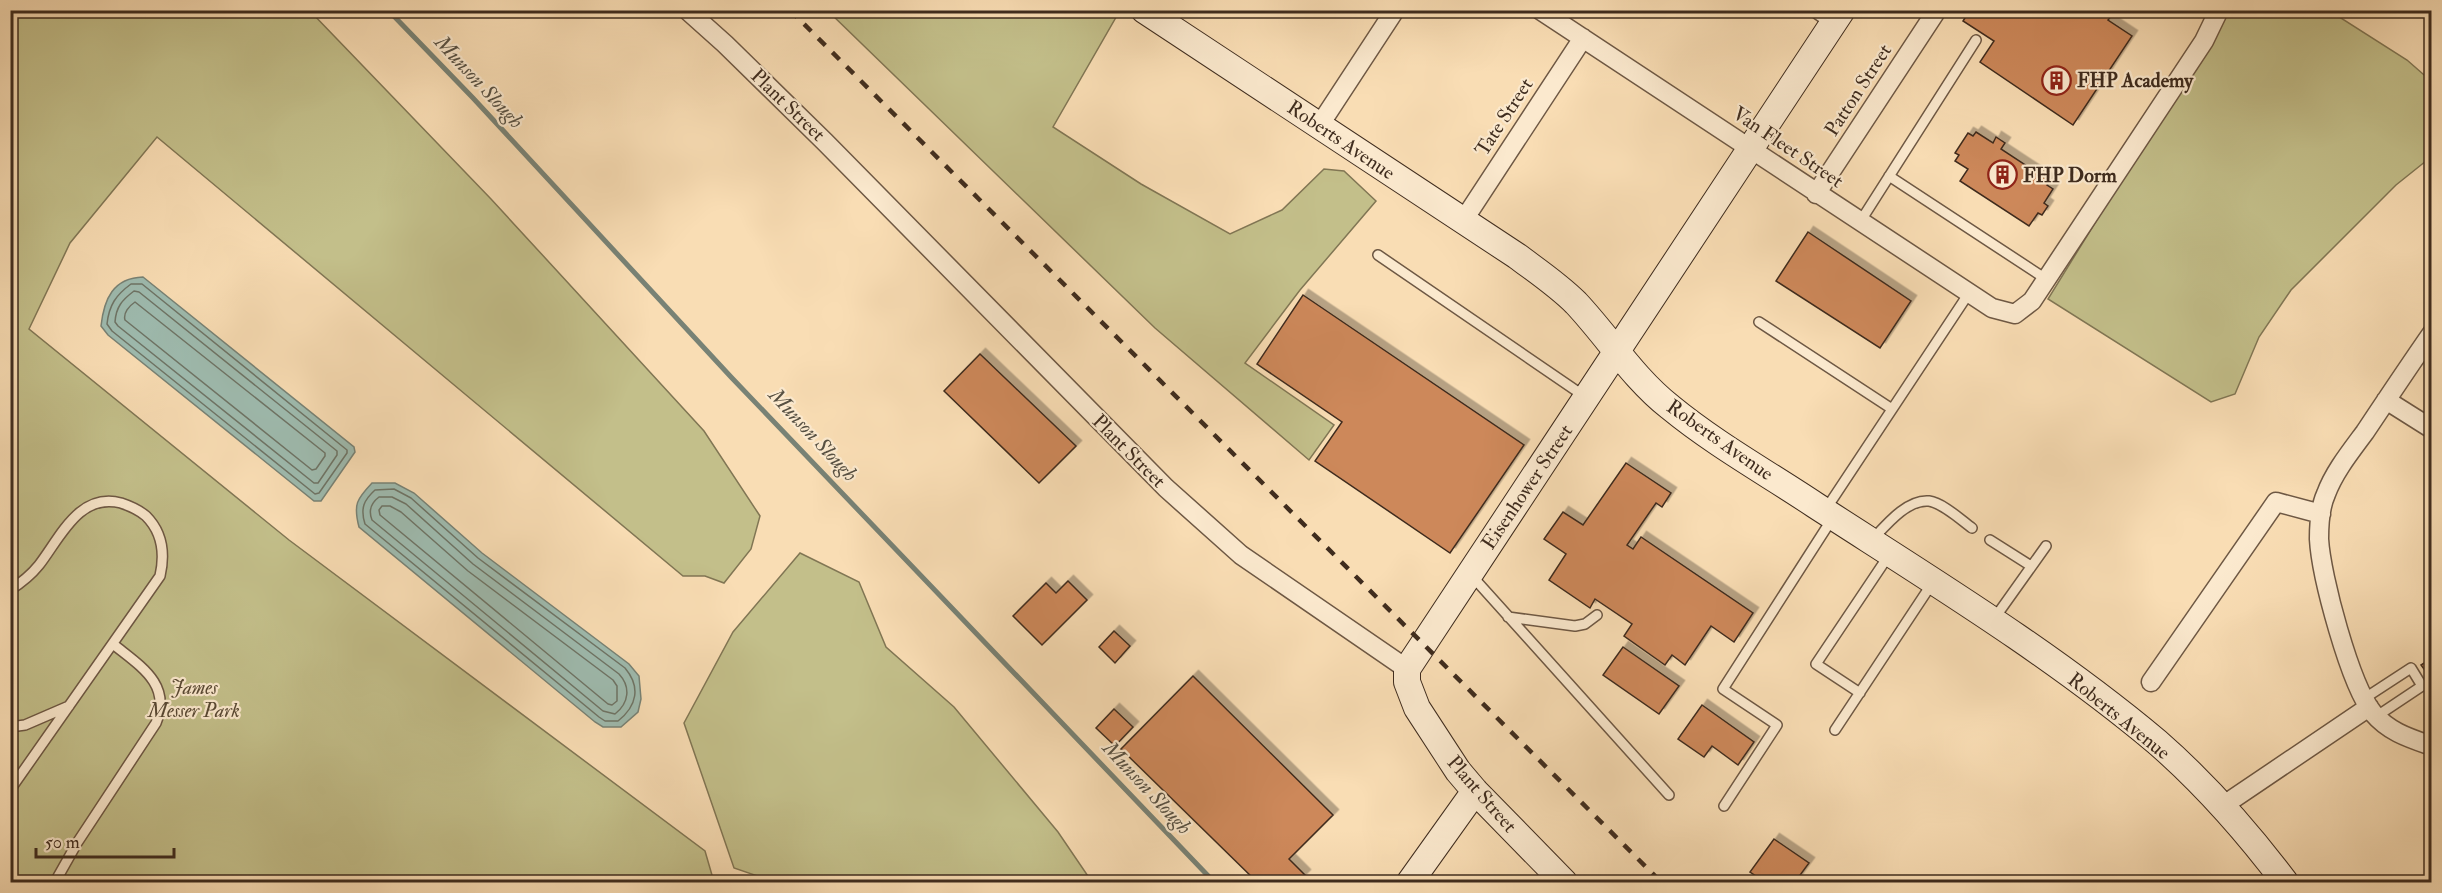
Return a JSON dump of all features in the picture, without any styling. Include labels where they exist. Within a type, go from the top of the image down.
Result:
[{"type":"street","name":"Plant Street","points":[[687,10],[825,142],[1166,488],[1218,537],[1407,669],[1407,682],[1416,708],[1475,791],[1563,882]]},
{"type":"street","points":[[1319,126],[1395,10]]},
{"type":"street","name":"Van Fleet Street","points":[[1540,10],[1992,308],[2015,314],[2032,301],[2046,279]]},
{"type":"street","name":"Patton Street","points":[[1816,194],[1937,10]]},
{"type":"street","points":[[2046,279],[2204,41],[2218,11]]},
{"type":"street","name":"Roberts Avenue","points":[[1151,12],[1547,278],[1577,305],[1646,386],[1670,408],[1993,621],[2099,697],[2158,743],[2221,807],[2285,882]]},
{"type":"street","name":"Eisenhower Street","points":[[1407,669],[1750,149],[1832,14]]},
{"type":"street","name":"Tate Street","points":[[1463,221],[1583,38]]},
{"type":"street","points":[[1577,305],[1618,319],[1647,305]]},
{"type":"street","points":[[2432,333],[2340,468],[2325,494],[2320,514],[2319,540],[2329,594],[2353,676],[2370,707],[2396,734],[2432,746]]},
{"type":"street","points":[[2386,400],[2432,429]]},
{"type":"street","points":[[2151,682],[2276,502],[2320,514]]},
{"type":"street","points":[[2221,807],[2370,707]]},
{"type":"street","points":[[1410,882],[1475,791]]},
{"type":"lane","points":[[2131,10],[2143,10]]},
{"type":"lane","points":[[1860,222],[1976,40]]},
{"type":"lane","points":[[1889,176],[2046,279]]},
{"type":"lane","points":[[1378,255],[1586,398]]},
{"type":"lane","points":[[1724,806],[1777,725],[1723,689],[1892,409],[1969,293]]},
{"type":"lane","points":[[1759,322],[1892,409]]},
{"type":"lane","points":[[1860,693],[1816,664],[1880,547],[1891,519],[1906,509],[1930,501],[1972,528]]},
{"type":"lane","points":[[10,590],[37,567],[68,523],[86,506],[114,502],[129,506],[144,514],[156,527],[163,547],[164,560],[160,576],[10,790]]},
{"type":"lane","points":[[1990,540],[2031,566]]},
{"type":"lane","points":[[1993,621],[2046,546]]},
{"type":"lane","points":[[1469,574],[1669,795]]},
{"type":"lane","points":[[1835,730],[1933,582]]},
{"type":"lane","points":[[1508,617],[1575,626],[1585,624],[1597,615]]},
{"type":"lane","points":[[55,882],[67,858],[156,723],[162,708],[160,693],[151,675],[113,644]]},
{"type":"lane","points":[[2411,669],[2422,686],[2370,707],[2411,669]]},
{"type":"lane","points":[[10,727],[24,725],[69,706]]},
{"type":"green space","name":"James Messer Park","points":[[11,11],[310,11],[491,199],[704,431],[760,516],[751,549],[724,583],[705,576],[683,576],[157,137],[70,243],[29,329],[289,540],[705,851],[714,882],[11,882]]},
{"type":"green space","points":[[828,11],[1119,12],[1053,127],[1141,184],[1230,234],[1282,210],[1324,169],[1344,171],[1376,201],[1300,290],[1245,363],[1334,425],[1309,460],[1155,328]]},
{"type":"green space","points":[[2226,11],[2330,11],[2407,60],[2431,81],[2431,157],[2396,185],[2291,290],[2259,337],[2235,394],[2211,402],[2048,299]]},
{"type":"green space","points":[[800,553],[859,582],[886,647],[954,707],[1058,832],[1092,882],[775,882],[734,868],[684,723],[733,632]]},
{"type":"water","points":[[143,277],[354,447],[355,452],[321,501],[314,501],[108,335],[101,326],[105,307],[112,292],[124,281]]},
{"type":"water","points":[[372,483],[395,483],[414,493],[482,553],[629,664],[639,676],[641,699],[638,712],[621,727],[603,727],[595,722],[359,527],[356,513],[358,502]]},
{"type":"building","name":"FHP Academy","points":[[1970,10],[2106,10],[2112,15],[2108,20],[2132,36],[2073,125],[1980,62],[1994,41],[1963,21]]},
{"type":"building","name":"FHP Dorm","points":[[1976,132],[1993,143],[1996,137],[2005,143],[2001,149],[2050,181],[2047,185],[2053,189],[2044,203],[2048,206],[2042,215],[2038,213],[2029,226],[1960,181],[1968,169],[1955,161],[1959,155],[1955,153],[1968,133],[1973,136]]},
{"type":"building","points":[[1808,232],[1911,301],[1880,348],[1776,281]]},
{"type":"building","points":[[1303,295],[1524,445],[1450,553],[1315,461],[1342,422],[1257,364]]},
{"type":"building","points":[[980,354],[1076,446],[1039,483],[944,391]]},
{"type":"building","points":[[1626,463],[1671,493],[1662,507],[1656,503],[1627,545],[1633,549],[1641,537],[1753,613],[1734,642],[1711,626],[1685,665],[1672,655],[1665,665],[1624,636],[1632,624],[1595,599],[1590,608],[1549,580],[1566,554],[1544,539],[1563,512],[1583,525]]},
{"type":"building","points":[[1068,581],[1087,600],[1042,645],[1013,616],[1046,583],[1056,593]]},
{"type":"building","points":[[1114,631],[1130,646],[1115,663],[1099,647]]},
{"type":"building","points":[[1623,647],[1679,686],[1659,714],[1603,675]]},
{"type":"building","points":[[2432,658],[2432,680],[2421,665]]},
{"type":"building","points":[[1193,676],[1333,815],[1289,859],[1305,875],[1298,882],[1257,882],[1121,749]]},
{"type":"building","points":[[1702,705],[1754,742],[1738,765],[1712,746],[1704,757],[1678,739]]},
{"type":"building","points":[[1114,709],[1133,727],[1115,746],[1096,728]]},
{"type":"building","points":[[1774,839],[1809,863],[1795,882],[1765,882],[1750,872]]},
{"type":"waterway","name":"Munson Slough","points":[[388,10],[473,98],[731,377],[1214,882]]},
{"type":"railway","points":[[790,10],[1661,882]]},
{"type":"place","name":"FHP Academy","points":[[2056,80]]},
{"type":"place","name":"FHP Dorm","points":[[2002,175]]}]
